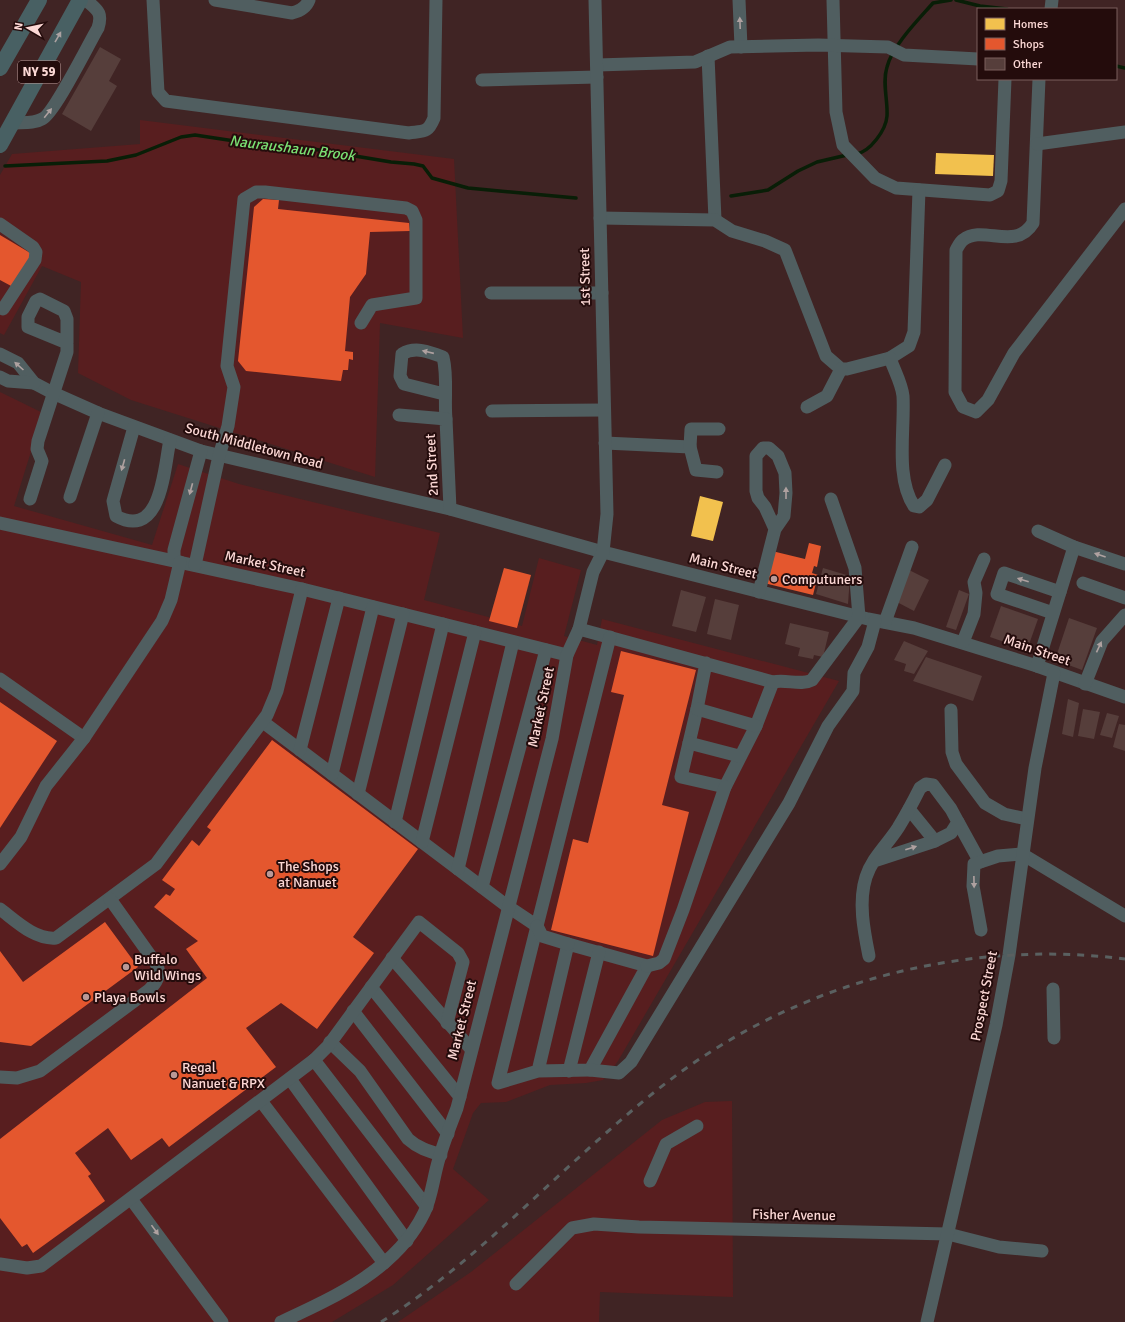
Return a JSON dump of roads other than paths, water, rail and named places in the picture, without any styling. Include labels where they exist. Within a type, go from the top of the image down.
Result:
[{"type":"main road","name":"NY 59","points":[[0,68],[39,0]]},
{"type":"main road","name":"NY 59","points":[[0,145],[80,0]]},
{"type":"street","points":[[12,123],[42,120],[47,116],[58,98],[98,28],[101,19],[100,13],[86,0]]},
{"type":"street","points":[[153,0],[158,92],[166,101],[409,133],[424,131],[430,128],[434,118],[436,0]]},
{"type":"street","points":[[215,0],[292,13],[299,11],[307,5],[309,0]]},
{"type":"street","name":"1st Street","points":[[595,0],[607,514],[603,552]]},
{"type":"street","points":[[739,0],[741,47]]},
{"type":"street","points":[[833,0],[836,112],[843,145],[867,172],[875,178],[896,188],[990,195],[998,191],[1001,181],[1005,80]]},
{"type":"street","points":[[482,80],[695,62],[730,47],[818,45],[834,47],[888,47],[904,55],[977,59]]},
{"type":"street","points":[[708,56],[715,220]]},
{"type":"street","points":[[1039,80],[1034,223],[1028,231],[1014,237],[977,235],[963,240],[956,250],[955,392],[963,407],[976,412],[988,400],[1014,353],[1125,209]]},
{"type":"street","points":[[1037,144],[1125,132]]},
{"type":"street","points":[[841,369],[865,365],[890,358],[909,346],[914,332],[919,190]]},
{"type":"street","points":[[195,565],[219,456],[228,426],[234,387],[227,366],[244,199],[256,192],[265,192],[406,208],[412,211],[416,220],[416,298],[372,304],[361,322]]},
{"type":"street","points":[[600,218],[715,220],[732,231],[765,241],[785,250],[826,356],[841,369]]},
{"type":"street","points":[[0,224],[33,247],[36,252],[35,260],[1,311]]},
{"type":"street","points":[[491,293],[602,293]]},
{"type":"street","points":[[30,498],[42,461],[37,449],[38,441],[53,393],[65,362],[67,343]]},
{"type":"street","name":"South Middletown Road","points":[[0,354],[18,363],[34,382],[53,393],[98,413],[201,451],[450,509]]},
{"type":"street","points":[[890,358],[903,394],[903,466],[906,485],[910,499],[914,506],[919,507],[927,500],[945,465]]},
{"type":"street","points":[[807,407],[827,396],[841,369]]},
{"type":"street","name":"South Middletown Road","points":[[0,377],[8,381],[34,382]]},
{"type":"street","points":[[444,394],[446,419]]},
{"type":"street","points":[[492,411],[604,410]]},
{"type":"street","points":[[70,497],[98,413]]},
{"type":"street","name":"2nd Street","points":[[399,415],[446,419],[450,509]]},
{"type":"street","points":[[134,427],[113,501],[116,516],[123,520],[133,522],[140,520],[147,516],[154,506],[161,490],[170,440]]},
{"type":"street","points":[[717,472],[696,470],[690,447],[691,429],[719,429]]},
{"type":"street","points":[[605,443],[690,447]]},
{"type":"street","points":[[759,592],[775,529],[784,516],[786,493],[785,473],[778,456],[769,448],[763,448],[756,456],[756,491],[775,529]]},
{"type":"street","points":[[0,864],[21,837],[50,781],[84,738],[162,621],[171,600],[177,562],[174,550],[201,451]]},
{"type":"street","points":[[579,629],[774,682],[780,680],[807,683],[812,680],[859,617],[855,568],[831,499]]},
{"type":"street","name":"Main Street","points":[[450,509],[603,552],[859,617],[914,628],[1037,666],[1125,697]]},
{"type":"street","name":"Market Street","points":[[0,523],[302,588],[568,655]]},
{"type":"street","points":[[1038,531],[1074,547],[1125,564]]},
{"type":"street","points":[[610,637],[498,1083],[538,1071],[590,1070],[619,1073],[631,1062],[789,803],[828,726],[853,691],[854,673],[880,622],[912,547]]},
{"type":"street","points":[[1037,666],[1074,547]]},
{"type":"street","name":"Market Street","points":[[281,1322],[326,1300],[384,1263],[408,1241],[416,1229],[426,1207],[460,1097],[507,906],[552,739],[568,655],[579,629],[593,572],[603,552]]},
{"type":"street","points":[[963,642],[974,614],[976,593],[974,582],[984,559]]},
{"type":"street","points":[[1053,613],[998,594],[1004,574],[1060,592]]},
{"type":"street","points":[[1083,583],[1125,598]]},
{"type":"street","points":[[0,909],[36,934],[50,938],[62,935],[156,864],[263,722],[277,691],[302,588]]},
{"type":"street","points":[[300,750],[339,598]]},
{"type":"street","points":[[332,774],[373,607]]},
{"type":"street","points":[[358,794],[403,614]]},
{"type":"street","points":[[1086,684],[1102,641],[1125,615]]},
{"type":"street","points":[[395,822],[443,624]]},
{"type":"street","points":[[422,842],[475,632]]},
{"type":"street","points":[[458,869],[513,642]]},
{"type":"street","points":[[482,888],[546,650]]},
{"type":"street","points":[[706,663],[690,743],[681,777],[725,787]]},
{"type":"street","name":"Prospect Street","points":[[927,1322],[996,1025],[1009,955],[1027,819],[1054,673]]},
{"type":"street","points":[[0,679],[84,738]]},
{"type":"street","points":[[263,722],[482,888],[537,926],[542,936],[647,966],[659,963],[664,959],[684,910],[725,787],[739,756],[756,726],[774,682]]},
{"type":"street","points":[[697,709],[756,726]]},
{"type":"street","points":[[951,710],[952,752],[956,764],[985,802],[1004,814],[1027,819]]},
{"type":"street","points":[[690,743],[739,756]]},
{"type":"street","points":[[869,956],[862,920],[864,884],[874,861],[897,829],[920,788],[930,784],[935,787],[958,822],[980,862]]},
{"type":"street","points":[[909,809],[935,841]]},
{"type":"street","points":[[874,861],[935,841],[951,833],[958,822]]},
{"type":"street","points":[[981,930],[973,886],[974,864],[998,856],[1022,854],[1125,916]]},
{"type":"street","points":[[0,1077],[17,1078],[40,1071],[149,990],[157,981],[159,970],[157,965],[110,899]]},
{"type":"street","points":[[0,1264],[27,1268],[41,1266],[132,1199],[314,1060],[330,1042],[419,922],[458,952],[463,962],[447,1023]]},
{"type":"street","points":[[538,1071],[568,944]]},
{"type":"street","points":[[569,1070],[599,952]]},
{"type":"street","points":[[392,958],[471,1050]]},
{"type":"street","points":[[590,1070],[647,966]]},
{"type":"street","points":[[371,987],[460,1097]]},
{"type":"street","points":[[1053,989],[1054,1038]]},
{"type":"street","points":[[353,1011],[448,1134]]},
{"type":"street","points":[[330,1042],[360,1071],[408,1139],[416,1146],[424,1150],[441,1155]]},
{"type":"street","points":[[314,1060],[426,1207]]},
{"type":"street","points":[[290,1079],[408,1241]]},
{"type":"street","points":[[261,1101],[384,1263]]},
{"type":"street","points":[[650,1181],[666,1144],[697,1126]]},
{"type":"street","points":[[132,1199],[222,1322]]},
{"type":"street","name":"Fisher Avenue","points":[[516,1284],[572,1228],[594,1224],[639,1227],[948,1234],[999,1247],[1042,1251]]},
{"type":"waterway","name":"Nauraushaun Brook","points":[[856,154],[872,145],[884,128],[887,116],[885,79],[887,67],[894,50],[933,3],[951,0]]},
{"type":"waterway","name":"Nauraushaun Brook","points":[[956,0],[980,6],[998,8]]},
{"type":"waterway","name":"Nauraushaun Brook","points":[[1117,66],[1125,68]]},
{"type":"waterway","name":"Nauraushaun Brook","points":[[5,166],[107,161],[136,155],[181,137],[195,135],[267,146],[307,148],[391,162],[414,164],[423,166],[432,178],[468,188],[576,198]]},
{"type":"waterway","name":"Nauraushaun Brook","points":[[731,196],[768,190],[798,171],[817,162],[847,155]]},
{"type":"railway","points":[[381,1322],[412,1301],[470,1256],[606,1133],[659,1089],[686,1068],[715,1049],[762,1023],[810,1000],[860,982],[912,969],[965,960],[1018,955],[1072,955],[1125,959]]},
{"type":"place","name":"Computuners","points":[[774,579]]},
{"type":"place","name":"The Shops at Nanuet","points":[[270,874]]},
{"type":"place","name":"Buffalo Wild Wings","points":[[126,967]]},
{"type":"place","name":"Playa Bowls","points":[[86,997]]},
{"type":"place","name":"Regal Nanuet & RPX","points":[[174,1075]]}]
